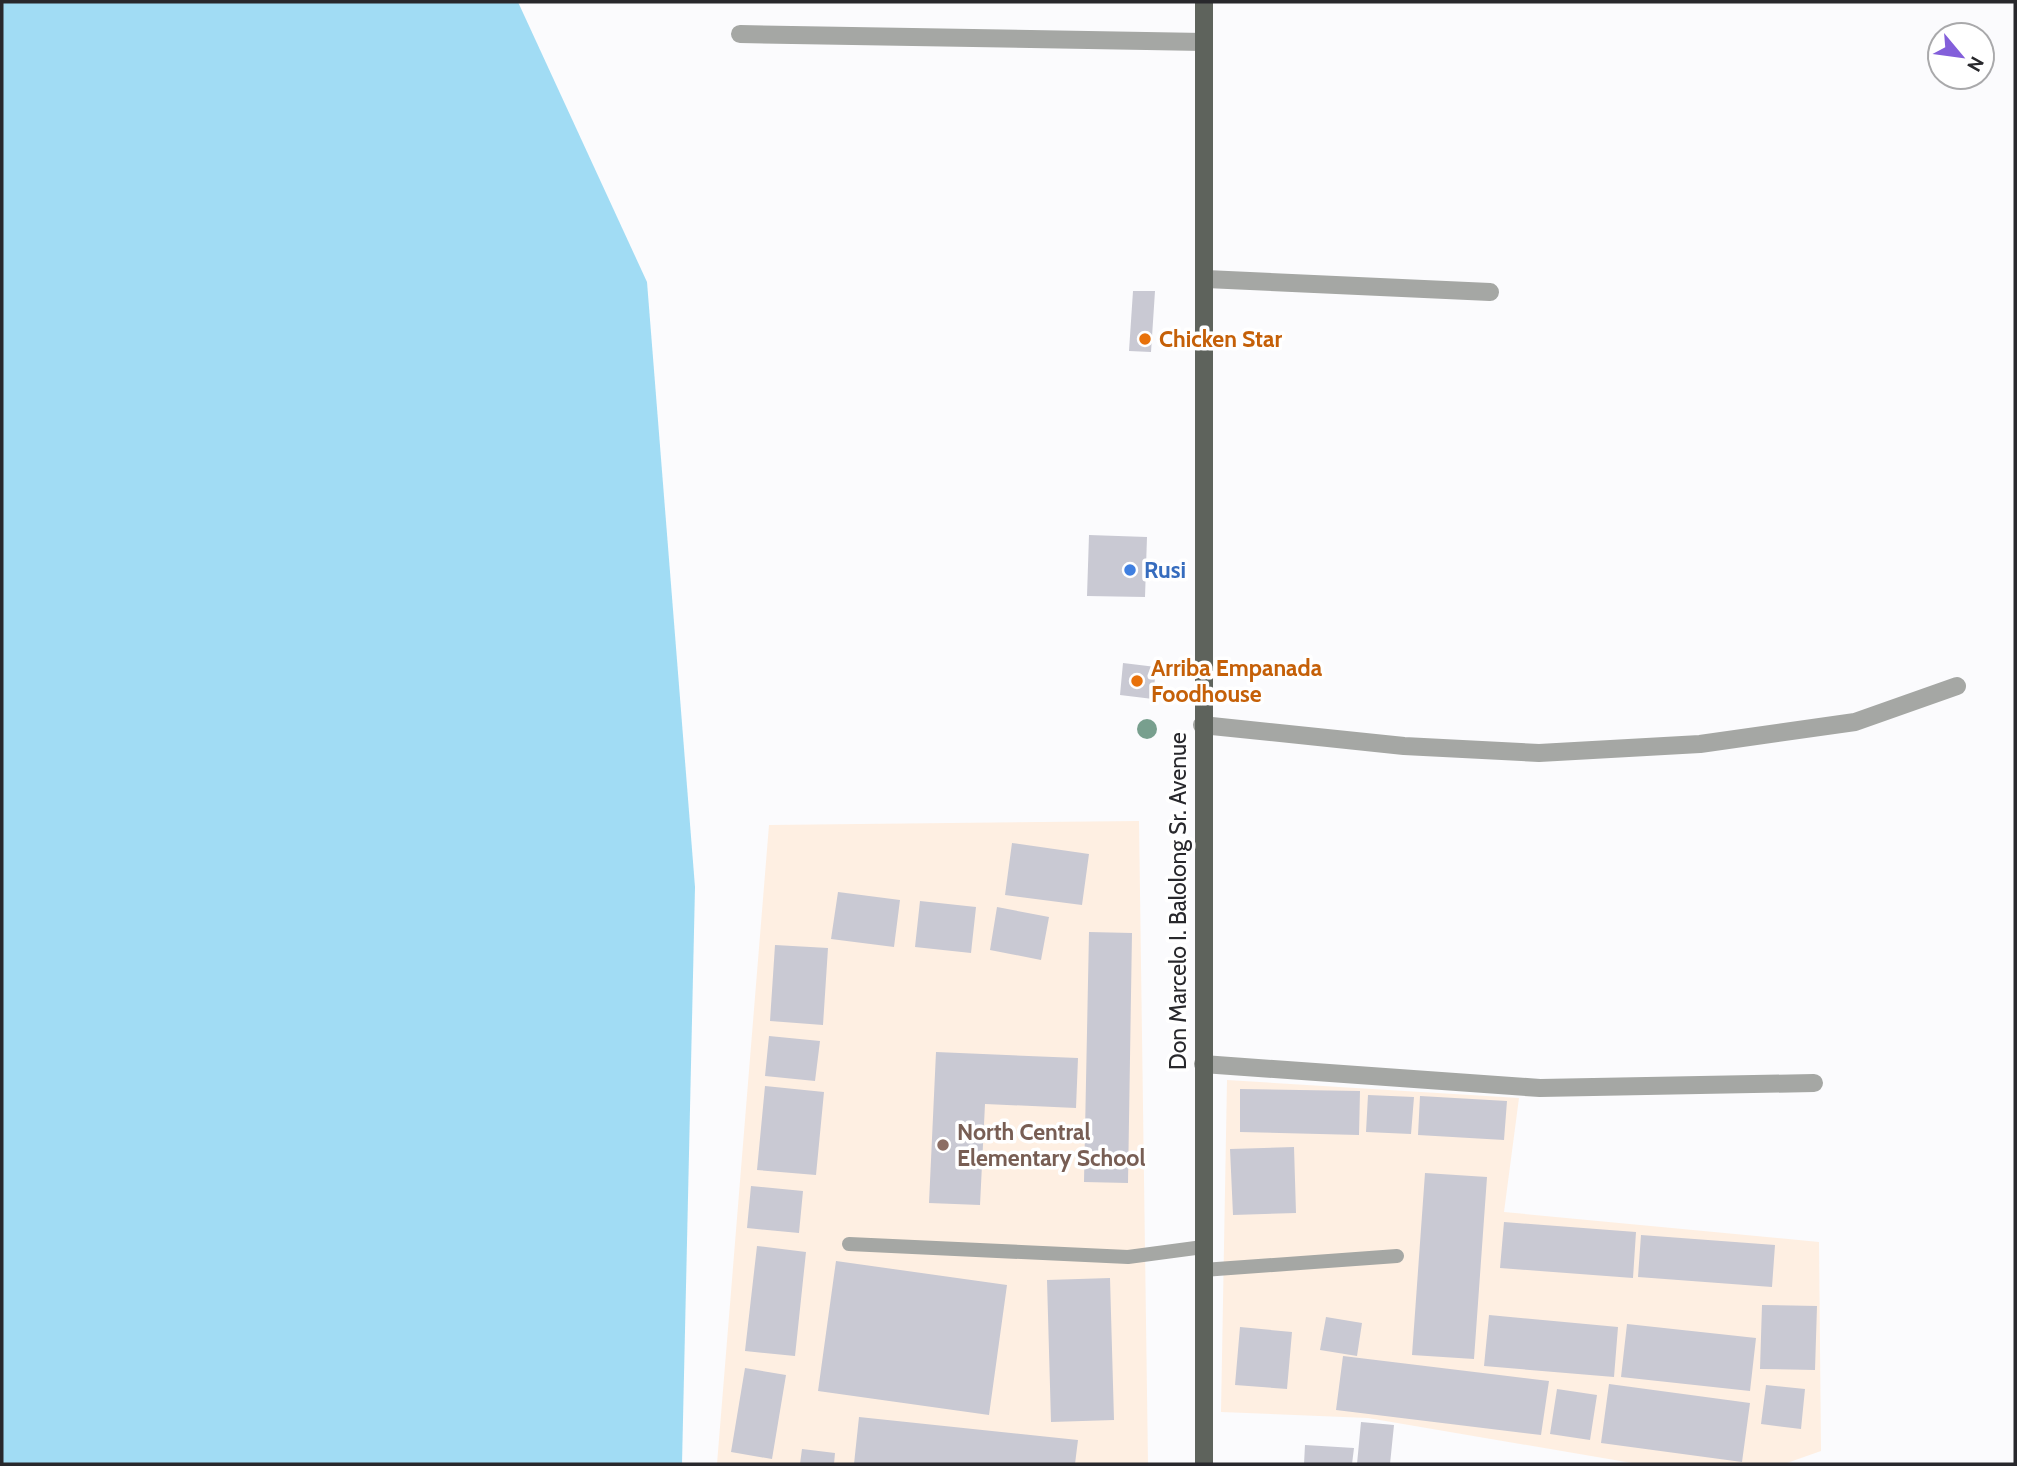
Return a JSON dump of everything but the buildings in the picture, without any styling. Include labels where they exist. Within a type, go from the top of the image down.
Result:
[{"type":"main road","name":"Don Marcelo I. Balolong Sr. Avenue","points":[[1203,2],[1206,279],[1202,725],[1204,1464]]},
{"type":"street","points":[[740,34],[1204,42]]},
{"type":"street","points":[[1206,279],[1490,292]]},
{"type":"street","points":[[1202,725],[1405,746],[1539,753],[1700,744],[1855,722],[1957,687]]},
{"type":"street","points":[[1203,1064],[1540,1088],[1815,1083]]},
{"type":"lane","points":[[849,1244],[1128,1257],[1203,1247]]},
{"type":"lane","points":[[1203,1269],[1397,1256]]},
{"type":"shaded area","name":"North Central Elementary School","points":[[1139,821],[1148,1464],[717,1464],[769,825]]},
{"type":"shaded area","points":[[1227,1080],[1519,1098],[1504,1212],[1819,1242],[1821,1451],[1784,1464],[1632,1463],[1368,1418],[1221,1412]]},
{"type":"water","points":[[2,2],[518,2],[647,282],[695,887],[682,1464],[2,1464]]},
{"type":"place","name":"Chicken Star","points":[[1145,339]]},
{"type":"place","name":"Rusi","points":[[1130,570]]},
{"type":"place","name":"Arriba Empanada Foodhouse","points":[[1137,681]]},
{"type":"place","name":"North Central Elementary School","points":[[943,1145]]}]
